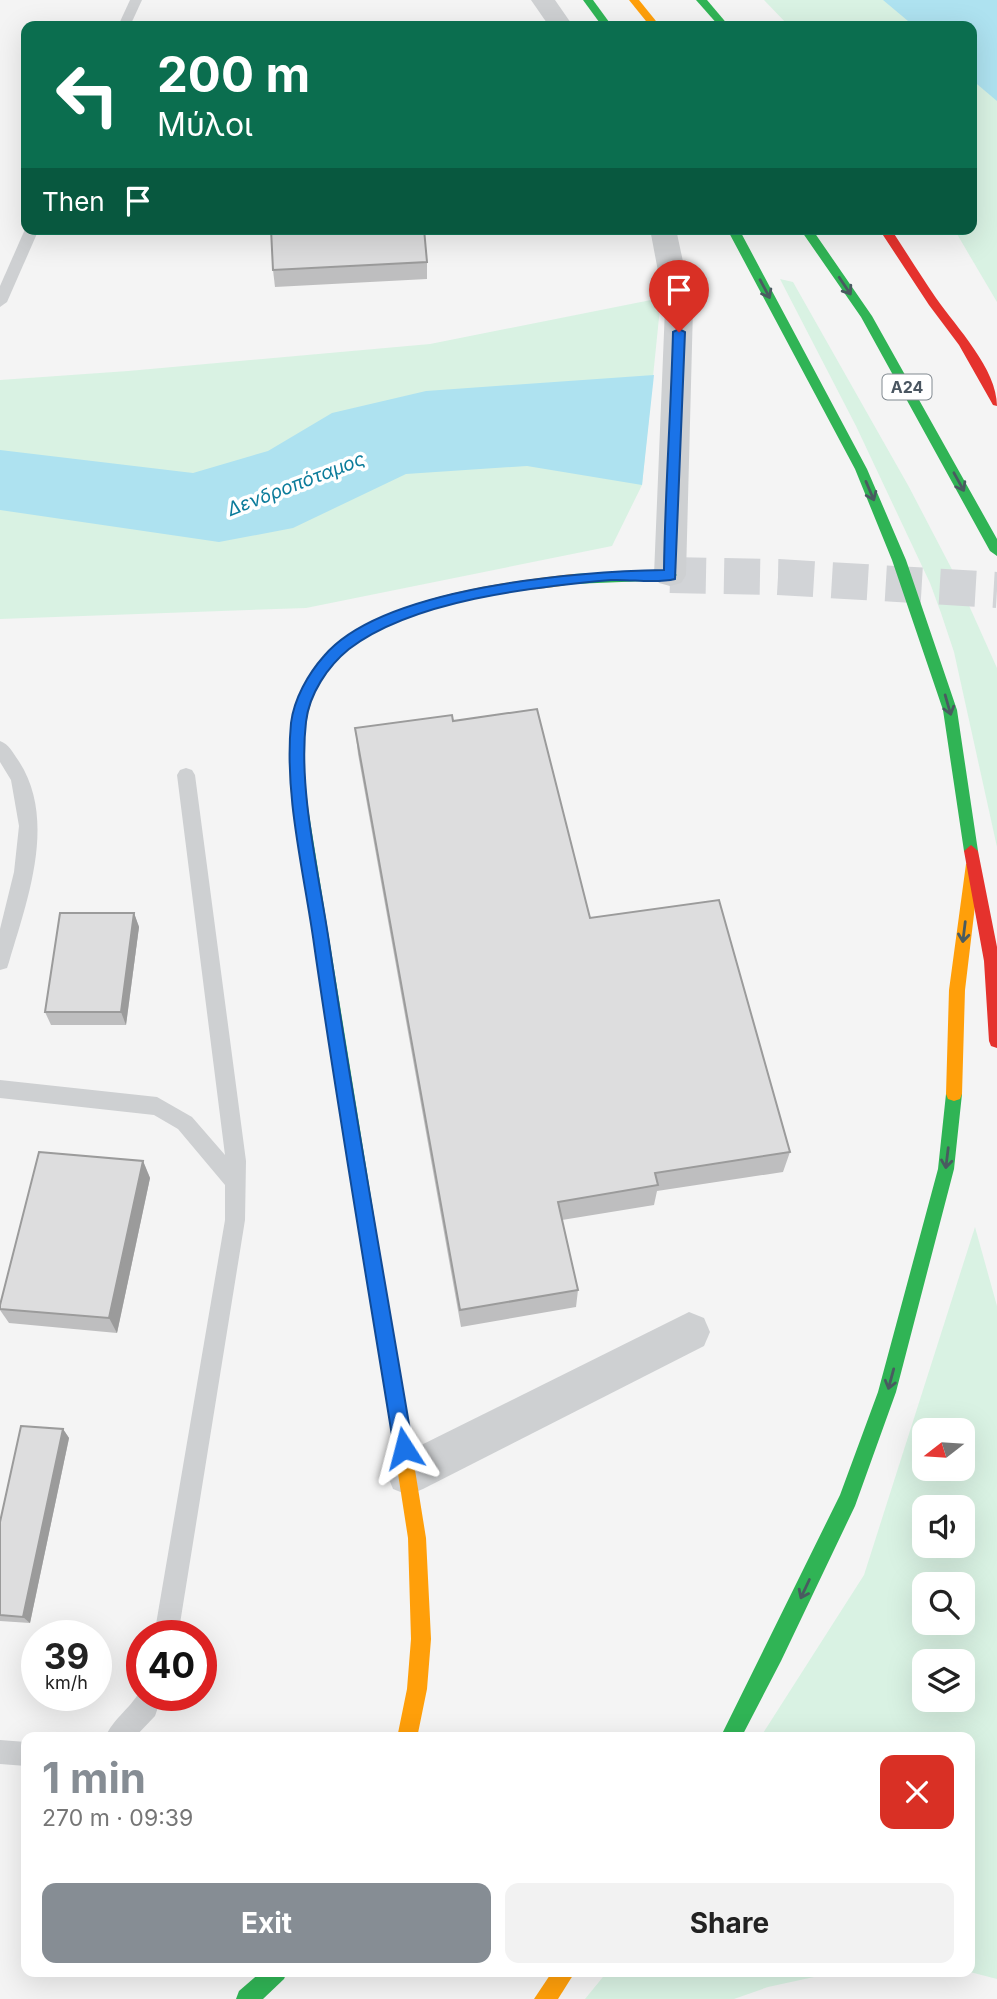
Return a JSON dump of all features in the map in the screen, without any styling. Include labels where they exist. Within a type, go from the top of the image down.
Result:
[{"type":"main road","points":[[588,0],[603,21]]},
{"type":"main road","points":[[634,0],[651,21]]},
{"type":"main road","points":[[701,0],[720,21]]},
{"type":"main road","points":[[736,235],[860,469],[899,560],[950,710],[973,864],[992,961],[997,1041]]},
{"type":"main road","name":"Α24","points":[[810,235],[866,316],[997,551]]},
{"type":"main road","points":[[890,235],[933,302],[997,380]]},
{"type":"main road","points":[[964,343],[997,402]]},
{"type":"main road","points":[[408,1732],[420,1670],[420,1576],[408,1474],[328,989],[300,797],[297,752],[304,697],[329,659],[346,644],[381,623],[422,607],[492,590],[613,575],[670,575]]},
{"type":"main road","points":[[733,1732],[774,1654],[848,1499],[887,1392],[946,1169],[956,1075],[957,990],[973,864]]},
{"type":"main road","points":[[247,1999],[271,1977]]},
{"type":"main road","points":[[545,1999],[561,1977]]},
{"type":"street","points":[[543,0],[558,21]]},
{"type":"street","points":[[664,235],[679,308],[670,575]]},
{"type":"street","points":[[408,1474],[689,1332]]},
{"type":"lane","points":[[126,21],[136,0]]},
{"type":"lane","points":[[0,302],[29,235]]},
{"type":"lane","points":[[0,748],[20,779],[27,821],[23,877],[0,962]]},
{"type":"lane","points":[[169,1620],[235,1220],[236,1161],[186,775]]},
{"type":"lane","points":[[0,1089],[157,1106],[186,1124],[235,1181]]},
{"type":"lane","points":[[123,1732],[142,1711]]},
{"type":"lane","points":[[0,1752],[21,1754]]},
{"type":"green space","points":[[764,0],[997,0],[997,302],[958,235],[977,235],[977,21],[784,21]]},
{"type":"green space","points":[[780,279],[793,282],[909,487],[958,581],[997,668],[997,847],[954,652],[930,583],[856,426]]},
{"type":"green space","points":[[661,298],[642,485],[612,546],[306,608],[0,619],[0,380],[430,344]]},
{"type":"green space","points":[[975,1227],[997,1306],[997,1979],[975,1973],[975,1732],[764,1732],[864,1575],[912,1425],[912,1481],[975,1481],[975,1418],[914,1418]]},
{"type":"green space","points":[[603,1977],[814,1977],[768,1987],[734,1999],[585,1999]]},
{"type":"water","points":[[883,0],[997,0],[997,101],[977,84],[977,21],[908,21]]},
{"type":"water","name":"Δενδροπόταμος","points":[[654,375],[642,485],[527,466],[406,474],[293,528],[219,542],[0,510],[0,450],[193,473],[268,451],[332,413],[426,391]]},
{"type":"building","points":[[271,235],[425,235],[427,262],[273,270]]},
{"type":"building","points":[[537,709],[590,918],[719,900],[790,1152],[655,1173],[658,1185],[558,1202],[578,1290],[460,1310],[355,728],[452,715],[453,721]]},
{"type":"building","points":[[60,913],[134,913],[121,1012],[45,1012]]},
{"type":"building","points":[[39,1152],[143,1161],[109,1318],[0,1309]]},
{"type":"building","points":[[21,1426],[63,1429],[23,1617],[0,1615],[0,1522]]},
{"type":"tunnel","points":[[670,575],[778,577],[997,590]]},
{"type":"traffic: fast","points":[[588,0],[603,21]]},
{"type":"traffic: fast","points":[[701,0],[720,21]]},
{"type":"traffic: fast","points":[[736,235],[861,469],[899,560],[950,710],[971,851]]},
{"type":"traffic: fast","points":[[810,235],[866,316],[997,551]]},
{"type":"traffic: fast","points":[[573,579],[670,575]]},
{"type":"traffic: fast","points":[[302,814],[367,1222]]},
{"type":"traffic: fast","points":[[733,1732],[774,1654],[848,1499],[887,1392],[946,1169],[954,1094]]},
{"type":"traffic: fast","points":[[247,1999],[271,1977]]},
{"type":"traffic: slow","points":[[634,0],[651,21]]},
{"type":"traffic: slow","points":[[302,814],[297,762],[302,710],[315,678],[335,653],[362,633],[395,617],[432,604],[507,588],[573,579]]},
{"type":"traffic: slow","points":[[954,1094],[957,990],[973,864]]},
{"type":"traffic: slow","points":[[367,1222],[417,1538],[421,1639],[417,1689],[408,1732]]},
{"type":"traffic: slow","points":[[545,1999],[561,1977]]},
{"type":"traffic: jam","points":[[889,235],[964,343],[997,402]]},
{"type":"traffic: jam","points":[[971,851],[992,961],[997,1041]]},
{"type":"route","points":[[404,1448],[326,976],[300,797],[297,752],[304,697],[329,659],[346,644],[381,623],[431,604],[492,590],[613,575],[670,575],[672,452],[677,405],[679,332]]}]
